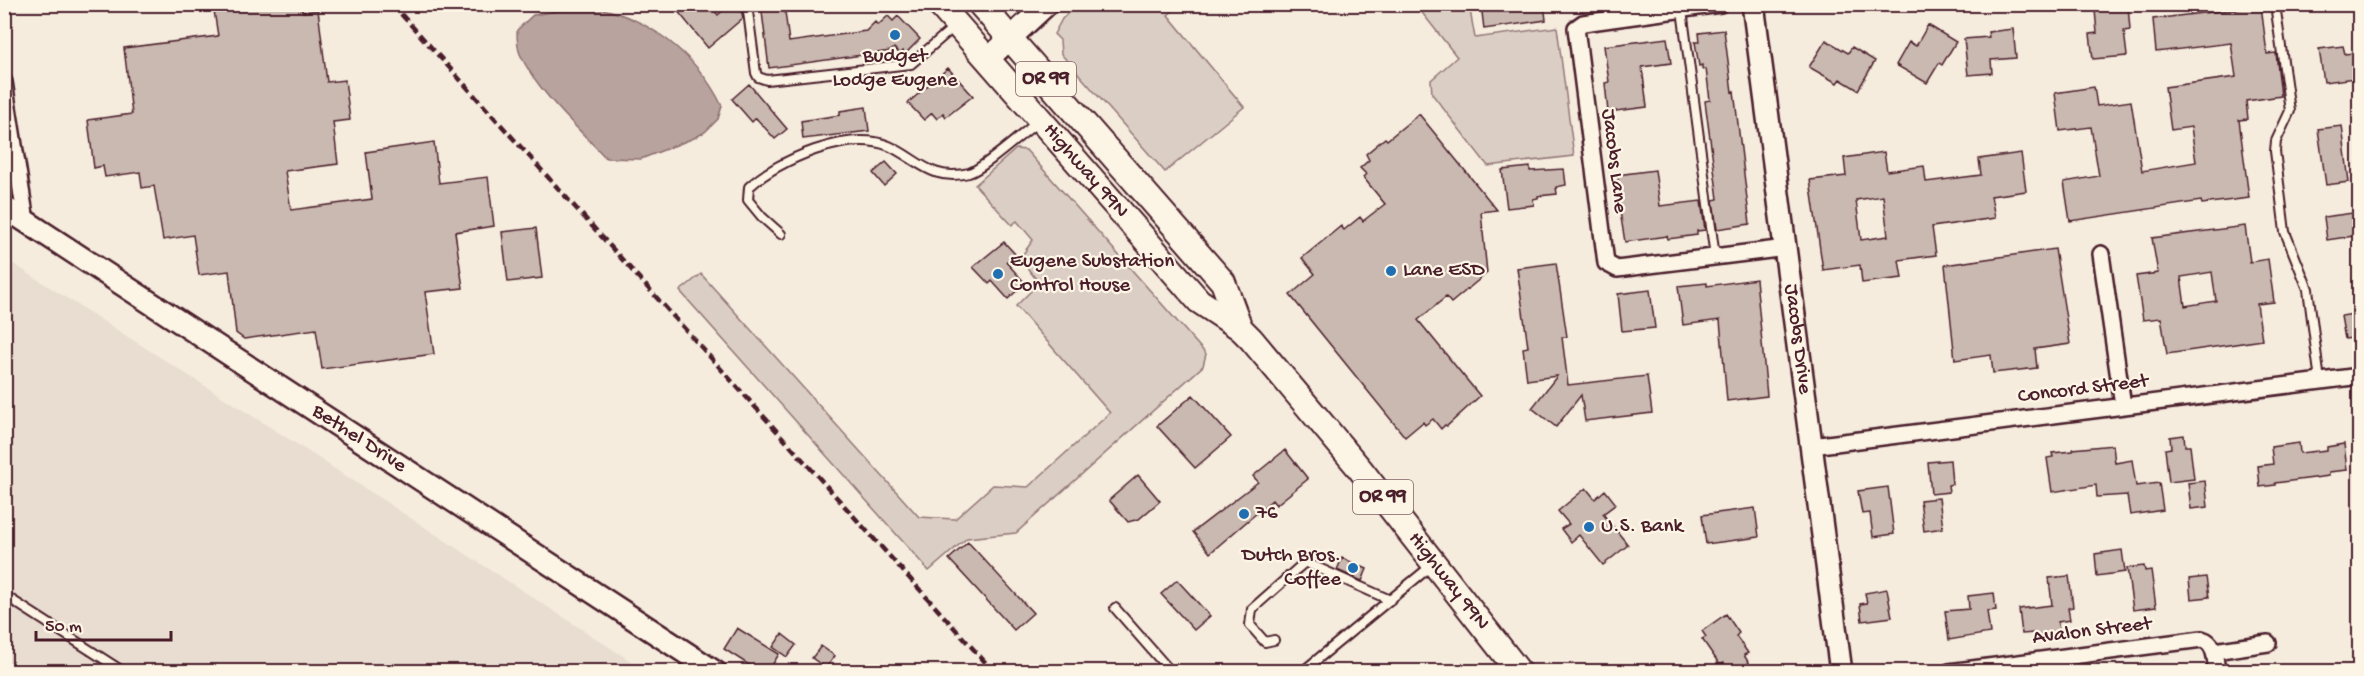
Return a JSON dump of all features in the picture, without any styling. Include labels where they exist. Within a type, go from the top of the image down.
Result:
[{"type":"main road","name":"Highway 99N","points":[[939,4],[1199,301],[1240,328],[1318,418],[1519,672]]},
{"type":"main road","name":"Highway 99N","points":[[980,4],[1223,282],[1240,328]]},
{"type":"street","points":[[988,59],[1047,4]]},
{"type":"street","name":"Jacobs Lane","points":[[1720,4],[1583,23],[1576,28],[1606,263],[1612,268],[1786,248]]},
{"type":"street","name":"Jacobs Drive","points":[[1753,4],[1841,672]]},
{"type":"street","points":[[4,82],[26,221]]},
{"type":"street","name":"Bethel Drive","points":[[4,207],[715,672]]},
{"type":"street","points":[[2101,254],[2122,406]]},
{"type":"street","name":"Concord Street","points":[[1812,446],[2360,376]]},
{"type":"street","name":"Avalon Street","points":[[1949,672],[2202,639],[2207,640],[2214,651]]},
{"type":"street","points":[[2217,672],[2214,651],[2268,643]]},
{"type":"lane","points":[[747,4],[756,73],[758,77],[767,80],[911,64],[957,24]]},
{"type":"lane","points":[[2275,4],[2290,105],[2290,111],[2276,141],[2275,151],[2285,232],[2308,289],[2320,381]]},
{"type":"lane","points":[[1682,10],[1715,257]]},
{"type":"lane","points":[[781,234],[748,200],[749,188],[759,178],[808,152],[850,141],[879,143],[890,147],[929,171],[964,174],[979,168],[1040,120]]},
{"type":"lane","points":[[1274,640],[1265,642],[1251,625],[1252,609],[1305,562],[1389,600]]},
{"type":"lane","points":[[1302,672],[1435,563]]},
{"type":"lane","points":[[4,595],[124,672]]},
{"type":"lane","points":[[1115,608],[1171,672]]},
{"type":"shaded area","points":[[1076,5],[1180,5],[1168,15],[1244,107],[1165,172],[1061,54],[1060,40],[1054,34],[1062,19]]},
{"type":"shaded area","points":[[1416,5],[1469,5],[1475,38],[1557,27],[1574,156],[1488,166],[1432,94],[1431,80],[1457,57]]},
{"type":"shaded area","points":[[587,6],[608,10],[649,27],[684,54],[699,70],[722,106],[718,119],[705,132],[694,138],[641,159],[606,158],[536,81],[520,54],[518,45],[517,30],[533,15]]},
{"type":"shaded area","points":[[1016,149],[1026,150],[1206,354],[1203,366],[1016,533],[967,538],[929,571],[680,291],[701,274],[919,517],[955,519],[993,485],[1028,487],[1110,413],[1016,306],[1039,283],[1022,261],[1023,254],[1033,240],[1017,221],[1012,225],[975,185]]},
{"type":"shaded area","points":[[4,258],[295,443],[646,671],[5,671]]},
{"type":"building","points":[[213,4],[297,4],[303,12],[318,10],[327,82],[345,80],[350,120],[333,122],[338,164],[285,171],[291,210],[372,199],[366,152],[434,142],[439,183],[488,177],[494,226],[455,232],[463,288],[425,292],[434,354],[322,369],[316,329],[244,339],[236,333],[229,271],[199,275],[193,235],[163,240],[154,186],[142,188],[140,172],[105,177],[103,166],[94,168],[88,120],[132,114],[124,48],[218,36]]},
{"type":"building","points":[[672,4],[709,4],[718,15],[730,4],[735,4],[743,18],[708,48]]},
{"type":"building","points":[[761,4],[784,4],[789,42],[866,31],[875,22],[878,25],[888,16],[893,21],[898,16],[920,39],[905,54],[903,51],[900,54],[894,48],[891,51],[769,68]]},
{"type":"building","points":[[1481,4],[1544,4],[1546,20],[1484,29]]},
{"type":"building","points":[[2128,6],[2130,30],[2124,31],[2127,56],[2093,59],[2090,34],[2097,33],[2095,10]]},
{"type":"building","points":[[2261,6],[2267,54],[2276,53],[2281,96],[2246,101],[2248,119],[2239,120],[2249,198],[2202,204],[2201,201],[2070,221],[2064,182],[2099,176],[2091,127],[2060,131],[2055,93],[2094,87],[2097,106],[2131,101],[2142,171],[2196,162],[2191,127],[2171,130],[2165,87],[2236,77],[2231,43],[2156,52],[2153,19]]},
{"type":"building","points":[[1928,25],[1956,42],[1942,65],[1939,63],[1927,83],[1896,65],[1909,42],[1916,46]]},
{"type":"building","points":[[2013,29],[2016,58],[1991,60],[1992,73],[1968,75],[1964,39],[1989,37],[1988,32]]},
{"type":"building","points":[[1724,30],[1732,92],[1734,91],[1750,224],[1717,229],[1713,200],[1718,199],[1705,101],[1710,100],[1706,69],[1702,69],[1702,65],[1699,66],[1695,42],[1700,42],[1699,33]]},
{"type":"building","points":[[1667,38],[1671,63],[1642,67],[1647,107],[1608,112],[1605,83],[1609,82],[1604,46]]},
{"type":"building","points":[[1826,40],[1848,53],[1852,47],[1875,61],[1858,90],[1840,79],[1837,83],[1809,67]]},
{"type":"building","points":[[2343,46],[2345,54],[2353,53],[2356,78],[2324,82],[2319,49]]},
{"type":"building","points":[[948,68],[973,96],[946,117],[943,113],[937,119],[932,113],[924,120],[908,103]]},
{"type":"building","points":[[749,84],[787,129],[775,139],[756,118],[752,122],[732,99]]},
{"type":"building","points":[[866,107],[869,131],[803,139],[801,121],[840,115],[840,111]]},
{"type":"building","points":[[1419,114],[1497,210],[1481,212],[1487,273],[1451,303],[1446,297],[1418,320],[1480,396],[1447,426],[1441,429],[1433,419],[1425,425],[1423,422],[1405,437],[1290,295],[1315,274],[1302,258],[1341,226],[1344,230],[1360,217],[1363,221],[1385,204],[1363,177],[1366,174],[1360,168],[1369,160],[1366,154]]},
{"type":"building","points":[[2342,126],[2349,182],[2326,185],[2318,129]]},
{"type":"building","points":[[1884,152],[1887,171],[1924,166],[1926,182],[1981,175],[1979,159],[2021,153],[2026,191],[1991,196],[1995,218],[1932,227],[1936,255],[1899,260],[1902,278],[1862,283],[1860,265],[1823,270],[1810,180],[1846,176],[1844,158]],"holes":[[[1883,196],[1888,236],[1861,240],[1856,200]]]},
{"type":"building","points":[[886,162],[897,174],[884,186],[873,173]]},
{"type":"building","points":[[1530,167],[1530,171],[1564,169],[1566,185],[1556,187],[1557,194],[1538,196],[1533,199],[1534,205],[1507,208],[1502,170]]},
{"type":"building","points":[[1655,170],[1660,206],[1701,201],[1705,230],[1697,231],[1697,235],[1668,239],[1667,236],[1625,242],[1615,181],[1618,180],[1617,175]]},
{"type":"building","points":[[2360,212],[2360,235],[2327,240],[2324,217]]},
{"type":"building","points":[[2245,226],[2250,262],[2268,259],[2274,302],[2257,304],[2262,340],[2167,354],[2161,318],[2143,320],[2136,276],[2158,273],[2152,238]],"holes":[[[2212,272],[2216,301],[2185,306],[2181,277]]]},
{"type":"building","points":[[536,228],[542,278],[508,282],[502,232]]},
{"type":"building","name":"Eugene Substation Control House","points":[[1004,242],[1015,254],[1006,262],[1025,283],[1008,299],[992,281],[989,284],[973,267]]},
{"type":"building","points":[[2055,249],[2070,344],[2035,349],[2037,368],[1993,373],[1991,355],[1955,360],[1945,265]]},
{"type":"building","points":[[1556,263],[1567,337],[1562,337],[1568,385],[1647,376],[1652,413],[1585,421],[1581,395],[1556,427],[1532,408],[1557,376],[1527,380],[1523,348],[1528,347],[1517,268]]},
{"type":"building","points":[[1756,279],[1767,396],[1727,401],[1720,320],[1683,325],[1678,286],[1707,283],[1707,286]]},
{"type":"building","points":[[1650,290],[1655,328],[1622,331],[1618,294]]},
{"type":"building","points":[[2360,313],[2360,337],[2345,339],[2341,316]]},
{"type":"building","points":[[1193,395],[1231,437],[1195,468],[1157,426]]},
{"type":"building","points":[[2184,435],[2185,446],[2190,446],[2194,479],[2169,482],[2165,449],[2171,448],[2170,437]]},
{"type":"building","points":[[2299,443],[2300,453],[2327,450],[2327,447],[2344,444],[2347,470],[2329,472],[2329,476],[2260,487],[2258,466],[2273,464],[2271,447]]},
{"type":"building","points":[[2113,445],[2115,463],[2132,460],[2136,486],[2159,483],[2163,510],[2130,515],[2127,495],[2097,497],[2096,485],[2052,492],[2047,458],[2053,457],[2052,453]]},
{"type":"building","points":[[1285,450],[1308,479],[1276,505],[1272,500],[1210,553],[1193,532],[1258,482],[1253,476]]},
{"type":"building","points":[[1950,460],[1952,484],[1948,485],[1949,492],[1931,494],[1928,462]]},
{"type":"building","points":[[1138,475],[1160,501],[1139,519],[1128,522],[1109,500]]},
{"type":"building","points":[[2205,481],[2208,507],[2191,509],[2188,483]]},
{"type":"building","points":[[1888,487],[1894,534],[1873,537],[1870,513],[1862,514],[1858,491]]},
{"type":"building","name":"U.S. Bank","points":[[1586,488],[1595,499],[1605,490],[1616,504],[1603,514],[1628,545],[1603,565],[1579,535],[1571,542],[1561,529],[1569,524],[1558,511]]},
{"type":"building","points":[[1939,498],[1943,528],[1924,531],[1920,500]]},
{"type":"building","points":[[1755,508],[1759,537],[1706,544],[1702,515]]},
{"type":"building","points":[[968,542],[1033,613],[1014,630],[949,559]]},
{"type":"building","points":[[2122,550],[2125,572],[2097,576],[2095,554]]},
{"type":"building","name":"Dutch Bros. Coffee","points":[[1342,558],[1367,569],[1362,581],[1337,570]]},
{"type":"building","points":[[2144,566],[2145,571],[2151,570],[2156,607],[2133,610],[2127,568]]},
{"type":"building","points":[[2069,576],[2073,607],[2068,608],[2070,620],[2058,622],[2059,633],[2034,636],[2034,633],[2022,634],[2019,609],[2052,605],[2049,578]]},
{"type":"building","points":[[2206,577],[2209,597],[2191,599],[2189,579]]},
{"type":"building","points":[[1177,580],[1210,616],[1194,630],[1161,594]]},
{"type":"building","points":[[1887,589],[1892,617],[1862,621],[1860,604],[1867,603],[1865,593]]},
{"type":"building","points":[[1994,593],[1996,610],[1987,611],[1990,633],[1949,640],[1945,611],[1969,609],[1968,596]]},
{"type":"building","points":[[1726,614],[1739,633],[1736,636],[1748,653],[1744,655],[1750,665],[1741,672],[1729,672],[1724,663],[1720,665],[1702,639],[1706,637],[1702,631]]},
{"type":"building","points":[[737,628],[779,654],[768,672],[760,672],[724,649]]},
{"type":"building","points":[[782,634],[796,645],[787,657],[773,647]]},
{"type":"building","points":[[821,646],[835,656],[826,668],[812,658]]},
{"type":"railway","points":[[392,4],[994,672]]},
{"type":"place","name":"Budget Lodge Eugene","points":[[895,35]]},
{"type":"place","name":"Lane ESD","points":[[1391,271]]},
{"type":"place","name":"Eugene Substation Control House","points":[[998,274]]},
{"type":"place","name":"76","points":[[1244,514]]},
{"type":"place","name":"U.S. Bank","points":[[1589,527]]},
{"type":"place","name":"Dutch Bros. Coffee","points":[[1353,568]]}]
